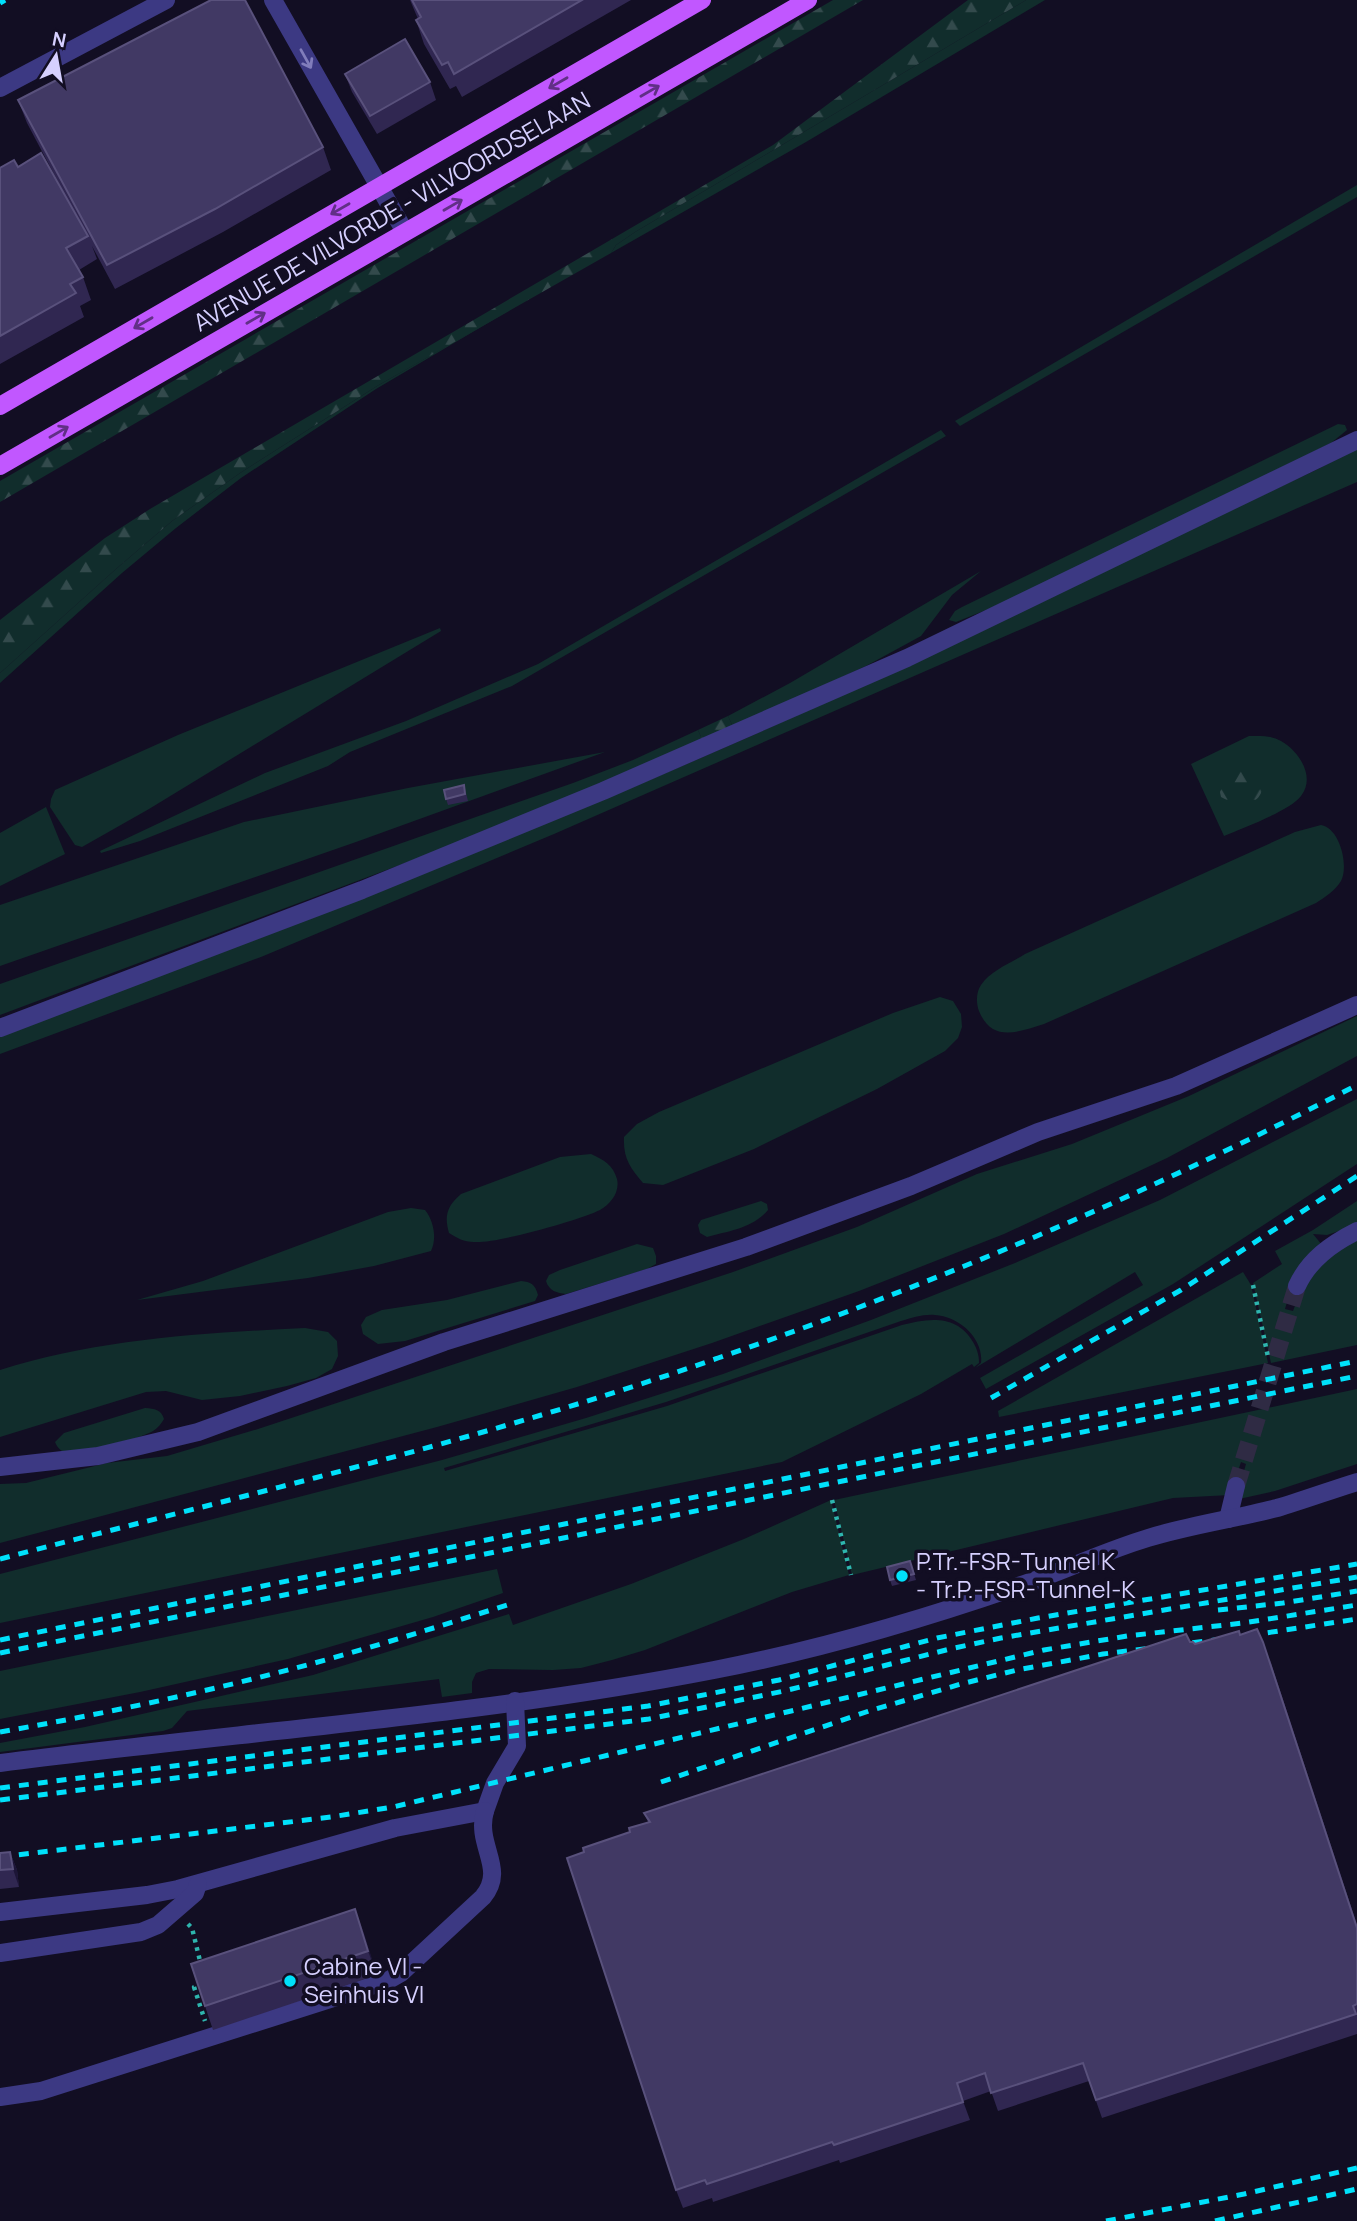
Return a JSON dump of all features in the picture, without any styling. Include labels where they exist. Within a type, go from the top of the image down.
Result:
[{"type":"main road","name":"AVENUE DE VILVORDE - VILVOORDSELAAN","points":[[0,406],[702,0]]},
{"type":"main road","name":"AVENUE DE VILVORDE - VILVOORDSELAAN","points":[[0,466],[808,0]]},
{"type":"lane","points":[[0,88],[166,0]]},
{"type":"lane","points":[[273,0],[405,232]]},
{"type":"lane","points":[[0,1028],[362,890],[616,786],[907,658],[1357,440]]},
{"type":"lane","points":[[0,1467],[98,1456],[198,1432],[444,1342],[746,1247],[911,1186],[1038,1132],[1176,1086],[1357,1005]]},
{"type":"lane","points":[[1297,1286],[1310,1264],[1327,1249],[1357,1231]]},
{"type":"lane","points":[[0,1763],[514,1701],[712,1670],[840,1641],[958,1606],[1147,1538],[1277,1508],[1357,1482]]},
{"type":"lane","points":[[1228,1519],[1236,1486]]},
{"type":"lane","points":[[0,2097],[41,2091],[210,2039],[387,1981],[401,1973],[492,1887],[494,1875],[481,1823],[495,1783],[517,1746],[514,1701]]},
{"type":"lane","points":[[0,1912],[147,1895],[198,1884],[395,1828],[485,1811]]},
{"type":"lane","points":[[0,1953],[141,1932],[158,1925],[195,1893],[198,1884]]},
{"type":"path","points":[[1253,1285],[1268,1357]]},
{"type":"path","points":[[832,1500],[851,1575]]},
{"type":"path","points":[[175,1910],[192,1928],[206,1983],[194,1987],[210,2039]]},
{"type":"green space","points":[[833,0],[863,0],[0,502],[0,481]]},
{"type":"green space","points":[[968,0],[1026,0],[635,232],[616,245],[611,253],[377,386],[240,473],[172,521],[0,673],[0,620],[105,538],[150,509],[773,145]]},
{"type":"green space","points":[[1026,0],[1045,0],[806,142],[611,253],[616,245],[635,232]]},
{"type":"green space","points":[[1357,185],[1357,197],[960,426],[955,421]]},
{"type":"green space","points":[[527,300],[376,389],[241,478],[122,573],[0,683],[0,673],[172,521],[240,473],[377,386]]},
{"type":"green space","points":[[1338,424],[1345,425],[1347,430],[1331,443],[1016,598],[956,622],[949,620],[955,611],[962,607]]},
{"type":"green space","points":[[941,430],[946,436],[512,686],[350,752],[328,766],[140,841],[101,853],[100,851],[265,773],[406,721],[538,664]]},
{"type":"green space","points":[[1357,449],[1357,482],[554,834],[261,957],[0,1054],[0,1033],[369,893],[553,820],[735,743],[881,677]]},
{"type":"green space","points":[[981,571],[952,595],[921,636],[866,666],[733,727],[728,716],[790,683]]},
{"type":"green space","points":[[440,628],[441,631],[82,847],[75,845],[50,807],[55,790],[178,735]]},
{"type":"green space","points":[[728,716],[733,727],[703,741],[698,730]]},
{"type":"green space","points":[[698,730],[703,741],[453,845],[0,1015],[0,984],[573,783],[633,760]]},
{"type":"green space","points":[[1249,736],[1265,736],[1288,745],[1303,765],[1307,781],[1305,789],[1295,802],[1287,807],[1224,836],[1191,764]]},
{"type":"green space","points":[[605,752],[0,966],[0,905],[244,822],[408,788]]},
{"type":"green space","points":[[1238,765],[1260,771],[1262,791],[1254,801],[1239,803],[1221,797],[1218,783],[1225,770]]},
{"type":"green space","points":[[46,807],[65,854],[0,886],[0,833]]},
{"type":"green space","points":[[1321,825],[1328,828],[1338,840],[1344,866],[1339,885],[1316,903],[1044,1024],[1007,1032],[991,1028],[984,1021],[978,1008],[978,991],[985,980],[1001,967],[1295,832]]},
{"type":"green space","points":[[940,997],[953,1001],[961,1014],[962,1027],[958,1038],[945,1051],[877,1089],[754,1149],[663,1185],[643,1183],[631,1167],[626,1157],[624,1137],[637,1124],[659,1112],[893,1013]]},
{"type":"green space","points":[[1357,1016],[1357,1056],[1167,1158],[1004,1234],[859,1291],[577,1387],[0,1543],[0,1484],[26,1483],[107,1463],[167,1456],[258,1429],[733,1272],[857,1227],[977,1174],[1072,1144],[1189,1096]]},
{"type":"green space","points":[[1357,1099],[1357,1164],[1173,1284],[986,1389],[980,1378],[1143,1285],[1135,1272],[975,1368],[981,1363],[981,1354],[968,1330],[944,1316],[922,1316],[666,1402],[444,1468],[445,1471],[667,1406],[902,1325],[932,1320],[950,1322],[966,1333],[973,1342],[979,1360],[974,1367],[972,1364],[921,1394],[782,1462],[0,1623],[0,1574],[442,1460],[723,1374],[871,1320],[1015,1263],[1160,1200]]},
{"type":"green space","points":[[591,1154],[607,1163],[617,1179],[614,1197],[600,1210],[537,1230],[485,1242],[467,1241],[449,1233],[448,1212],[461,1194],[560,1157]]},
{"type":"green space","points":[[761,1201],[767,1204],[768,1210],[748,1225],[707,1237],[700,1233],[698,1225],[701,1220]]},
{"type":"green space","points":[[1357,1201],[1357,1225],[1327,1235],[1313,1234],[1322,1245],[1292,1285],[1285,1309],[1293,1311],[1305,1286],[1318,1268],[1357,1239],[1357,1345],[1271,1363],[1253,1283],[1282,1264],[1275,1251]]},
{"type":"green space","points":[[411,1208],[425,1210],[431,1219],[434,1236],[431,1251],[374,1266],[308,1278],[137,1300],[203,1281],[388,1212]]},
{"type":"green space","points":[[637,1244],[653,1248],[656,1264],[566,1294],[554,1291],[547,1284],[549,1275],[560,1270]]},
{"type":"green space","points":[[1243,1272],[1251,1285],[1268,1363],[999,1417],[998,1411]]},
{"type":"green space","points":[[521,1281],[534,1286],[538,1295],[535,1301],[405,1341],[378,1344],[363,1334],[361,1325],[366,1317],[382,1310],[447,1300]]},
{"type":"green space","points":[[305,1328],[328,1332],[337,1341],[338,1356],[332,1369],[316,1378],[240,1396],[202,1400],[166,1391],[146,1392],[0,1437],[0,1370],[113,1344],[190,1335]]},
{"type":"green space","points":[[1357,1389],[1357,1464],[1275,1491],[1239,1499],[1238,1492],[1246,1464],[1241,1462],[1230,1495],[1173,1498],[852,1575],[834,1500]]},
{"type":"green space","points":[[145,1408],[157,1410],[164,1419],[155,1430],[136,1438],[74,1453],[63,1452],[55,1442],[64,1433]]},
{"type":"green space","points":[[831,1500],[849,1575],[792,1592],[645,1650],[581,1668],[489,1669],[476,1673],[472,1682],[472,1693],[442,1697],[439,1679],[187,1711],[172,1728],[163,1731],[0,1752],[0,1743],[85,1727],[313,1675],[509,1614],[513,1625],[631,1584],[744,1539]]},
{"type":"green space","points":[[497,1569],[503,1593],[433,1617],[288,1659],[140,1692],[0,1719],[0,1671]]},
{"type":"building","points":[[211,0],[245,0],[323,147],[215,209],[107,265],[18,100]]},
{"type":"building","points":[[412,0],[582,0],[454,74],[448,62],[442,65],[416,20],[421,17]]},
{"type":"building","points":[[405,39],[430,82],[370,116],[345,74]]},
{"type":"building","points":[[41,153],[88,236],[66,248],[83,277],[70,284],[76,293],[0,336],[0,168],[14,160],[18,167]]},
{"type":"building","points":[[464,785],[465,794],[446,799],[444,790]]},
{"type":"building","points":[[910,1561],[914,1574],[890,1580],[887,1567]]},
{"type":"building","points":[[1257,1629],[1357,1928],[1357,2004],[1353,2006],[1356,2014],[1096,2100],[1083,2063],[991,2093],[985,2073],[957,2083],[963,2102],[707,2184],[705,2180],[676,2190],[567,1858],[584,1852],[583,1848],[630,1832],[629,1828],[650,1822],[644,1813],[1186,1634],[1190,1642],[1195,1644],[1239,1631],[1240,1635]]},
{"type":"building","points":[[10,1852],[13,1869],[0,1870],[0,1853]]},
{"type":"building","points":[[355,1909],[368,1951],[205,2006],[191,1964]]},
{"type":"tunnel","points":[[1236,1486],[1297,1286]]},
{"type":"railway","points":[[0,3],[5,0]]},
{"type":"railway","points":[[0,1559],[451,1441],[630,1388],[718,1358],[881,1299],[1043,1234],[1201,1162],[1357,1085]]},
{"type":"railway","points":[[991,1398],[1181,1290],[1357,1176]]},
{"type":"railway","points":[[0,1640],[1357,1361]]},
{"type":"railway","points":[[0,1653],[1357,1376]]},
{"type":"railway","points":[[0,1788],[648,1706],[779,1680],[937,1638],[1038,1618],[1357,1564]]},
{"type":"railway","points":[[0,1800],[649,1719],[784,1691],[1001,1638],[1357,1577]]},
{"type":"railway","points":[[1218,1610],[1357,1591]]},
{"type":"railway","points":[[0,1732],[154,1702],[269,1675],[507,1605]]},
{"type":"railway","points":[[0,1857],[393,1807],[1044,1650],[1357,1605]]},
{"type":"railway","points":[[661,1782],[869,1711],[1017,1670],[1103,1654],[1357,1619]]},
{"type":"railway","points":[[1106,2221],[1357,2168]]},
{"type":"railway","points":[[1215,2221],[1357,2189]]},
{"type":"place","name":"P.Tr.-FSR-Tunnel K - Tr.P.-FSR-Tunnel-K","points":[[902,1576]]},
{"type":"place","name":"Cabine VI - Seinhuis VI","points":[[290,1981]]}]
